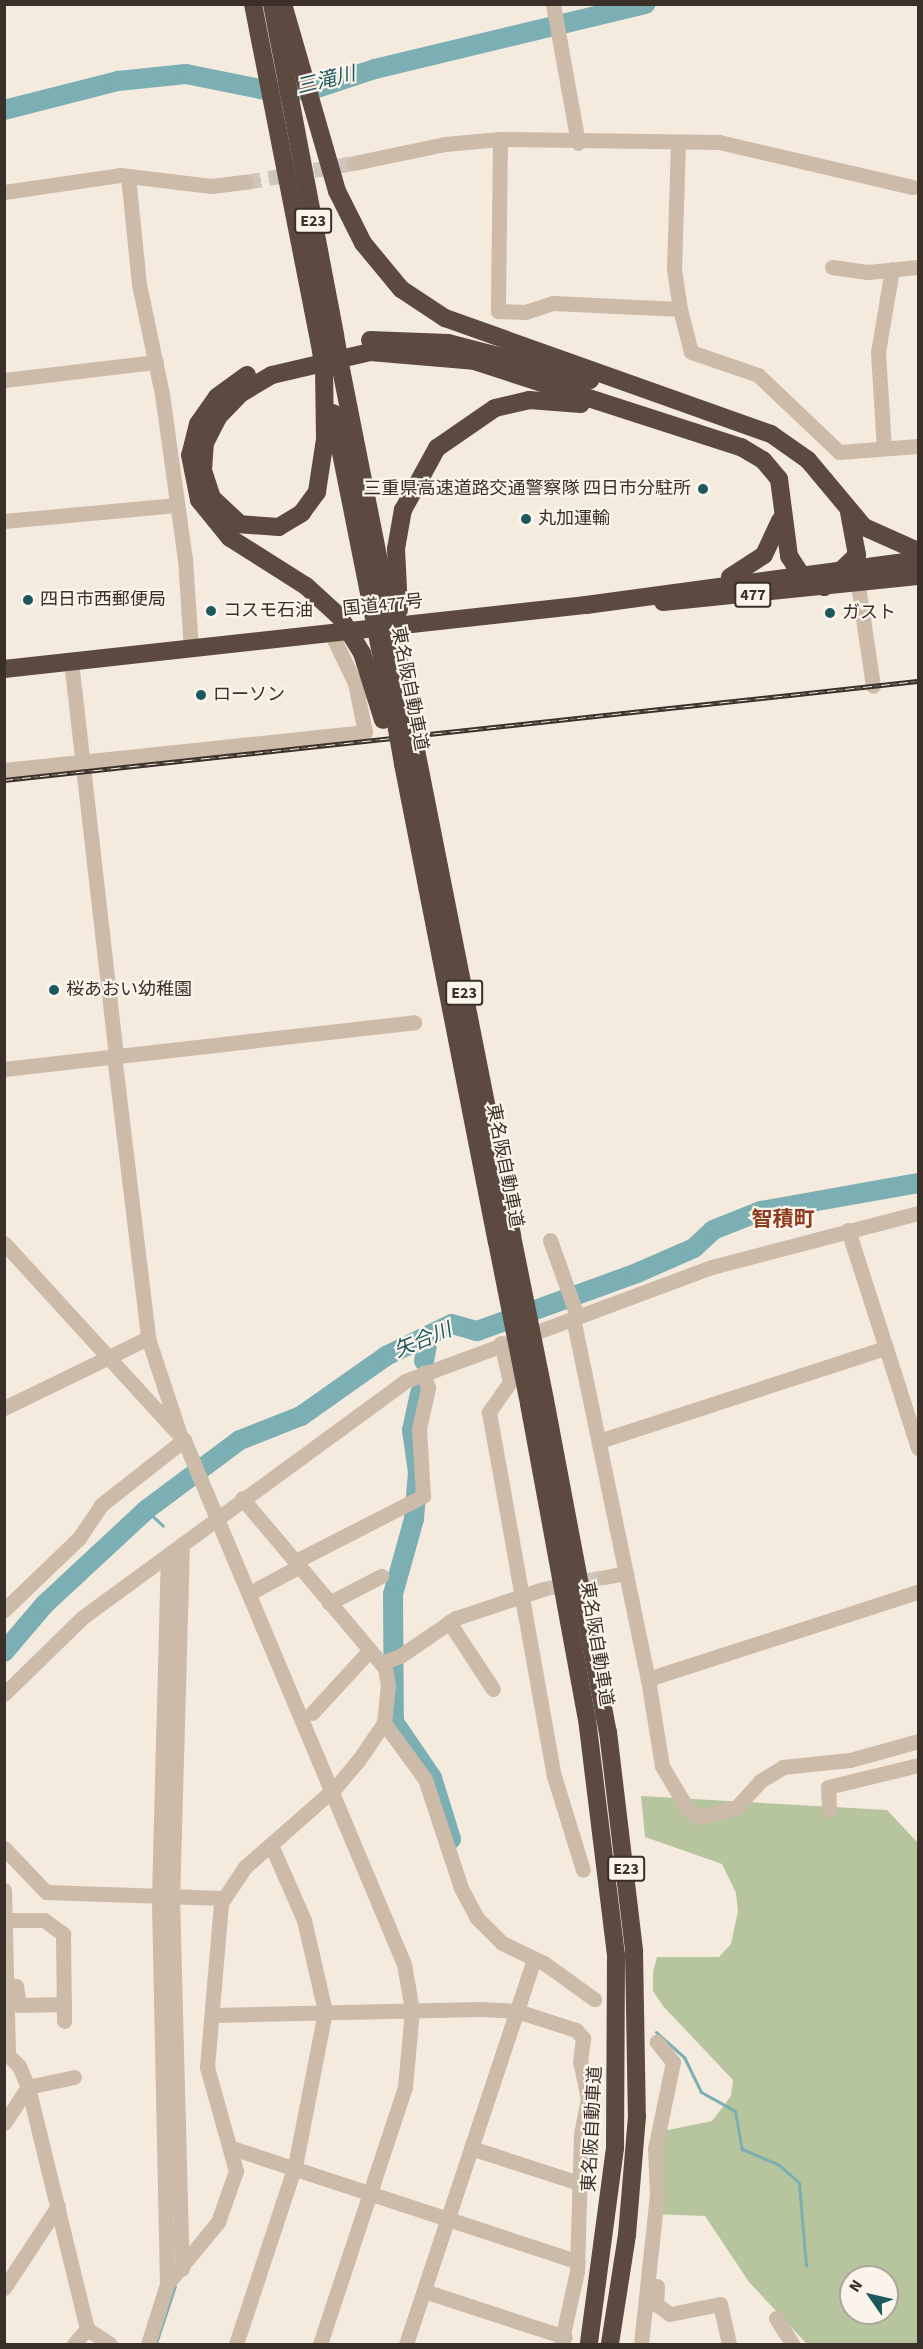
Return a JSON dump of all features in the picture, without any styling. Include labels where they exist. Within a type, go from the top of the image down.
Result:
[{"type":"highway","points":[[279,9],[349,216],[401,289],[444,318],[642,392],[749,426],[790,445],[822,474],[849,512],[878,536],[918,551]]},
{"type":"highway","name":"東名阪自動車道","points":[[279,9],[291,106],[332,366],[387,612],[399,764],[505,1239]]},
{"type":"highway","name":"東名阪自動車道","points":[[254,10],[273,112],[327,338]]},
{"type":"highway","points":[[396,718],[340,617],[306,586],[230,538],[198,500],[190,470],[193,439],[207,410],[230,386],[296,354],[399,338],[448,343],[642,392]]},
{"type":"highway","points":[[332,366],[317,492],[302,513],[279,528],[240,524],[220,510],[206,484],[203,457],[210,430],[240,394],[308,363],[370,352],[452,357],[741,447],[764,460],[779,479],[786,545],[800,573],[824,587],[854,573],[858,548],[849,512]]},
{"type":"highway","points":[[387,612],[403,510],[426,462],[450,435],[495,408],[529,400],[563,400],[633,414]]},
{"type":"highway","points":[[705,585],[744,571],[771,546],[780,520],[779,479]]},
{"type":"highway","name":"国道477号","points":[[854,573],[918,560]]},
{"type":"highway","name":"国道477号","points":[[586,605],[705,585],[800,573],[918,576]]},
{"type":"highway","name":"国道477号","points":[[4,669],[586,605],[824,587]]},
{"type":"highway","name":"東名阪自動車道","points":[[387,612],[380,648],[396,718],[416,750],[505,1239],[537,1402],[610,1743],[634,1951],[637,2116],[627,2235],[610,2344]]},
{"type":"highway","name":"東名阪自動車道","points":[[537,1402],[587,1719],[616,1956],[615,2148],[589,2344]]},
{"type":"street","points":[[553,4],[578,143]]},
{"type":"street","points":[[500,139],[498,311],[525,312],[553,303],[680,309]]},
{"type":"street","points":[[354,164],[445,144],[500,139],[578,143],[719,142],[913,187]]},
{"type":"street","points":[[678,142],[674,269],[680,309],[691,352],[758,375],[839,452],[918,446]]},
{"type":"street","points":[[128,176],[139,284],[156,362],[176,505],[191,649]]},
{"type":"street","points":[[4,192],[128,176],[211,186],[246,182]]},
{"type":"street","points":[[832,267],[892,269],[918,267]]},
{"type":"street","points":[[884,448],[878,352],[892,269]]},
{"type":"street","points":[[4,380],[156,362]]},
{"type":"street","points":[[4,521],[176,505]]},
{"type":"street","points":[[854,573],[873,686]]},
{"type":"street","points":[[4,770],[365,732],[355,683],[332,633]]},
{"type":"street","points":[[71,661],[148,1338],[182,1437],[211,1494],[217,1517],[396,1935],[412,2010],[405,2087],[320,2344]]},
{"type":"street","points":[[4,1069],[414,1022]]},
{"type":"street","points":[[4,1694],[83,1617],[168,1556],[380,1396],[424,1372],[575,1314],[760,1251],[918,1213]]},
{"type":"street","points":[[848,1230],[918,1448]]},
{"type":"street","points":[[550,1240],[575,1314],[648,1679],[662,1766],[688,1810],[699,1816],[736,1808],[760,1781],[783,1767],[873,1753],[918,1740]]},
{"type":"street","points":[[4,1244],[108,1360],[182,1437]]},
{"type":"street","points":[[4,1408],[108,1360],[148,1338]]},
{"type":"street","points":[[501,1343],[510,1382],[489,1412],[525,1591],[554,1776],[583,1870]]},
{"type":"street","points":[[599,1441],[886,1348]]},
{"type":"street","points":[[250,1593],[298,1564],[414,1501],[424,1467],[419,1419],[429,1383],[424,1372]]},
{"type":"street","points":[[7,1602],[79,1538],[101,1505],[182,1437]]},
{"type":"street","points":[[242,1498],[369,1651],[389,1659]]},
{"type":"street","points":[[182,1544],[166,1896],[182,2269]]},
{"type":"street","points":[[148,2344],[167,2284],[168,1556]]},
{"type":"street","points":[[605,1577],[626,1573]]},
{"type":"street","points":[[329,1603],[381,1576]]},
{"type":"street","points":[[389,1659],[449,1622],[525,1591],[543,1589]]},
{"type":"street","points":[[648,1679],[918,1592]]},
{"type":"street","points":[[449,1622],[493,1689]]},
{"type":"street","points":[[312,1713],[369,1651]]},
{"type":"street","points":[[167,2284],[182,2269],[230,2198],[236,2171],[232,2148],[207,2076],[214,2015],[214,1934],[224,1898],[238,1875],[335,1788],[384,1723],[389,1659]]},
{"type":"street","points":[[384,1723],[425,1779],[460,1888],[477,1918],[495,1938],[534,1959],[594,1999]]},
{"type":"street","points":[[873,1753],[880,1774]]},
{"type":"street","points":[[829,1810],[828,1787],[918,1765]]},
{"type":"street","points":[[236,2344],[295,2166],[325,2011],[304,1920],[271,1845]]},
{"type":"street","points":[[4,1848],[45,1892],[224,1898]]},
{"type":"street","points":[[4,1890],[8,1920],[6,2053],[28,2087],[87,2329],[110,2344]]},
{"type":"street","points":[[8,1920],[44,1920],[63,1934],[64,2021]]},
{"type":"street","points":[[406,2344],[534,1959]]},
{"type":"street","points":[[8,1965],[15,1971],[19,2005],[64,2004]]},
{"type":"street","points":[[214,2015],[325,2011],[517,2011],[576,2030],[583,2038],[580,2061],[588,2098],[581,2135],[582,2184],[578,2262],[563,2341],[424,2290]]},
{"type":"street","points":[[641,2344],[652,2250],[655,2149],[673,2062],[657,2042]]},
{"type":"street","points":[[4,2122],[28,2087],[74,2077]]},
{"type":"street","points":[[232,2148],[295,2166],[578,2262]]},
{"type":"street","points":[[471,2148],[582,2184]]},
{"type":"street","points":[[4,2288],[58,2206]]},
{"type":"street","points":[[652,2250],[659,2260],[656,2304],[670,2314],[720,2304],[729,2344]]},
{"type":"street","points":[[776,2318],[792,2344]]},
{"type":"street","points":[[74,2344],[87,2329]]},
{"type":"green space","points":[[641,1796],[887,1810],[918,1843],[918,2344],[807,2344],[749,2282],[705,2216],[652,2214],[663,2131],[712,2121],[731,2096],[733,2080],[663,2006],[653,1991],[653,1972],[657,1957],[719,1957],[731,1944],[738,1911],[736,1893],[722,1864],[645,1837]]},
{"type":"waterway","name":"三滝川","points":[[4,110],[118,81],[186,74],[275,92],[314,89],[375,69],[645,4]]},
{"type":"waterway","name":"矢合川","points":[[4,1652],[45,1604],[146,1510],[240,1440],[301,1416],[386,1356],[452,1324],[477,1331],[637,1273],[694,1248],[713,1230],[761,1211],[918,1183]]},
{"type":"waterway","points":[[424,1361],[429,1336]]},
{"type":"waterway","points":[[420,1393],[412,1430],[418,1472],[414,1519],[393,1594],[394,1722],[432,1778],[451,1839]]},
{"type":"waterway","points":[[146,1510],[163,1526]]},
{"type":"waterway","points":[[656,2032],[684,2057],[701,2092],[735,2111],[742,2149],[778,2164],[799,2183],[806,2266]]},
{"type":"waterway","points":[[156,2343],[175,2286]]},
{"type":"tunnel","points":[[246,182],[354,163]]},
{"type":"tunnel","points":[[543,1589],[605,1577]]},
{"type":"railway","points":[[4,780],[918,681]]},
{"type":"place","name":"三重県高速道路交通警察隊 四日市分駐所","points":[[703,489]]},
{"type":"place","name":"丸加運輸","points":[[526,519]]},
{"type":"place","name":"四日市西郵便局","points":[[28,600]]},
{"type":"place","name":"コスモ石油","points":[[211,611]]},
{"type":"place","name":"ガスト","points":[[830,613]]},
{"type":"place","name":"ローソン","points":[[201,695]]},
{"type":"place","name":"桜あおい幼稚園","points":[[54,990]]},
{"type":"district","name":"智積町","points":[[783,1219]]}]
